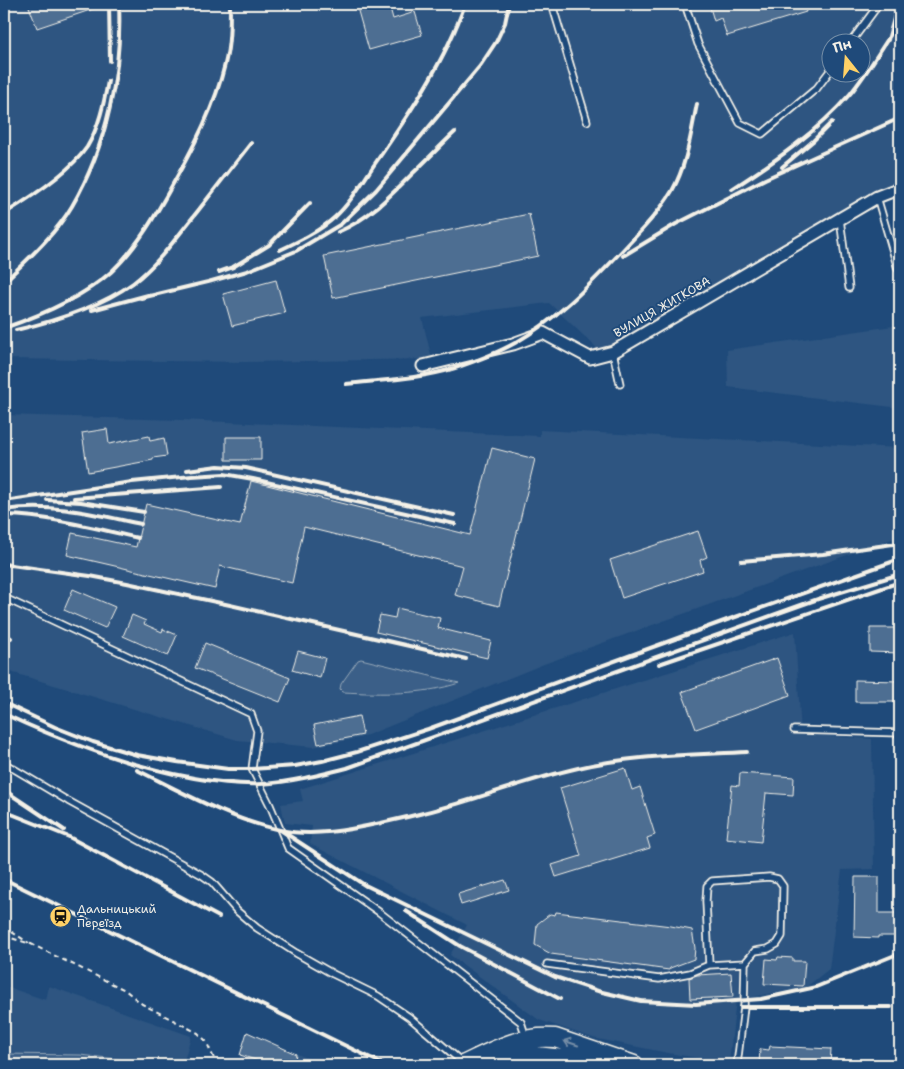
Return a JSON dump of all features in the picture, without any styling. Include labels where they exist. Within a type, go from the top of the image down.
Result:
[{"type":"main road","points":[[464,1065],[506,1046],[527,1039],[542,1037],[555,1038],[634,1065]]},
{"type":"main road","points":[[502,1064],[536,1056],[624,1065]]},
{"type":"street","name":"ВУЛИЦЯ ЖИТКОВА","points":[[423,366],[513,344],[543,333],[590,358],[613,352],[877,197],[900,188]]},
{"type":"lane","points":[[552,4],[587,121]]},
{"type":"lane","points":[[685,4],[698,44],[740,123],[762,134],[817,88],[822,81]]},
{"type":"lane","points":[[858,32],[876,8],[876,4]]},
{"type":"lane","points":[[877,197],[898,269]]},
{"type":"lane","points":[[840,219],[849,288]]},
{"type":"lane","points":[[613,352],[620,384]]},
{"type":"lane","points":[[7,600],[251,714],[257,731],[252,769],[288,848],[379,912],[521,1022],[527,1039]]},
{"type":"lane","points":[[794,730],[900,734]]},
{"type":"lane","points":[[4,763],[202,875],[212,882],[237,911],[257,928],[333,974],[378,996],[409,1017],[464,1065]]},
{"type":"lane","points":[[709,965],[707,886],[712,881],[769,877],[778,879],[783,886],[782,936],[777,944],[768,949],[755,951],[745,963],[744,1007],[737,1065]]},
{"type":"lane","points":[[547,964],[659,979],[690,972],[709,965],[745,963]]},
{"type":"path","points":[[4,927],[31,944],[125,990],[142,1004],[198,1033],[206,1041],[218,1065]]},
{"type":"path","points":[[4,936],[31,944]]},
{"type":"shaded area","points":[[4,4],[900,4],[900,184],[626,340],[600,351],[549,303],[422,318],[432,359],[246,362],[4,359]]},
{"type":"shaded area","points":[[900,325],[900,408],[728,387],[727,350]]},
{"type":"shaded area","points":[[4,415],[181,420],[540,436],[540,430],[900,448],[900,536],[544,664],[360,738],[313,747],[237,740],[4,670]]},
{"type":"shaded area","points":[[795,632],[801,734],[872,739],[874,869],[842,870],[829,969],[806,987],[736,1000],[729,1063],[593,1038],[539,1020],[450,955],[467,925],[310,844],[312,826],[285,823],[281,804],[303,801],[300,789]]},
{"type":"shaded area","points":[[361,659],[459,683],[416,692],[343,692],[340,689],[341,684],[358,660]]},
{"type":"shaded area","points":[[4,986],[46,1000],[49,986],[191,1036],[183,1065],[80,1055],[4,1054]]},
{"type":"shaded area","points":[[247,1032],[323,1065],[238,1065]]},
{"type":"shaded area","points":[[4,1054],[80,1055],[173,1065],[4,1065]]},
{"type":"building","points":[[28,4],[105,4],[105,5],[37,28]]},
{"type":"building","points":[[356,4],[389,4],[393,19],[415,12],[422,35],[369,50]]},
{"type":"building","points":[[709,4],[804,4],[806,12],[727,36],[721,18],[714,21]]},
{"type":"building","points":[[529,214],[538,256],[333,298],[324,256]]},
{"type":"building","points":[[276,280],[285,313],[232,326],[223,294]]},
{"type":"building","points":[[107,429],[109,444],[149,436],[150,441],[164,438],[167,456],[88,472],[82,433]]},
{"type":"building","points":[[226,437],[261,437],[261,460],[226,460]]},
{"type":"building","points":[[492,448],[535,459],[499,606],[455,595],[463,566],[304,527],[292,583],[220,566],[215,589],[67,555],[72,533],[136,547],[146,504],[240,525],[251,481],[470,535]]},
{"type":"building","points":[[698,531],[707,557],[700,560],[703,571],[622,598],[610,560]]},
{"type":"building","points":[[73,589],[115,607],[105,628],[64,610]]},
{"type":"building","points":[[397,608],[440,618],[438,628],[491,641],[487,658],[376,632],[380,615],[395,618]]},
{"type":"building","points":[[132,615],[146,621],[144,624],[162,632],[163,629],[177,635],[168,656],[123,636]]},
{"type":"building","points":[[870,628],[900,628],[900,653],[870,652]]},
{"type":"building","points":[[205,643],[290,678],[280,702],[195,668]]},
{"type":"building","points":[[298,651],[325,658],[320,678],[292,670]]},
{"type":"building","points":[[777,658],[790,695],[696,729],[682,692]]},
{"type":"building","points":[[855,680],[900,681],[900,702],[855,702]]},
{"type":"building","points":[[359,716],[363,735],[318,744],[314,725]]},
{"type":"building","points":[[625,768],[632,790],[640,787],[655,835],[647,838],[650,848],[556,877],[552,865],[581,856],[560,788]]},
{"type":"building","points":[[740,773],[794,777],[793,795],[766,793],[761,842],[726,838],[732,785],[739,786]]},
{"type":"building","points":[[855,877],[879,877],[879,913],[900,913],[900,936],[878,936],[878,938],[854,937]]},
{"type":"building","points":[[505,880],[509,890],[461,905],[458,894]]},
{"type":"building","points":[[556,912],[692,930],[695,948],[694,959],[669,970],[551,954],[535,945],[537,924],[550,914],[555,915]]},
{"type":"building","points":[[778,957],[793,958],[793,961],[805,961],[803,986],[764,984],[766,959],[777,960]]},
{"type":"building","points":[[731,973],[733,997],[690,999],[689,978],[697,975]]},
{"type":"building","points":[[247,1032],[296,1054],[294,1065],[271,1065],[240,1055]]},
{"type":"building","points":[[770,1046],[831,1049],[830,1065],[759,1065],[760,1049],[769,1050]]},
{"type":"railway","points":[[109,4],[110,61]]},
{"type":"railway","points":[[4,282],[58,227],[72,206],[95,159],[110,108],[115,82],[118,56],[119,4]]},
{"type":"railway","points":[[4,328],[46,312],[87,290],[111,272],[138,241],[174,182],[197,139],[216,95],[227,57],[230,4]]},
{"type":"railway","points":[[280,250],[323,227],[351,199],[400,127],[437,67],[448,46],[465,4]]},
{"type":"railway","points":[[141,298],[247,271],[296,251],[341,224],[376,190],[480,66],[496,42],[505,23],[509,4]]},
{"type":"railway","points":[[888,40],[898,4]]},
{"type":"railway","points":[[732,189],[794,146],[824,121],[861,80],[891,34]]},
{"type":"railway","points":[[4,214],[60,175],[80,156],[87,147],[98,123],[108,81]]},
{"type":"railway","points":[[346,384],[415,377],[455,368],[486,357],[509,346],[557,314],[582,292],[661,208],[672,191],[685,160],[697,104]]},
{"type":"railway","points":[[623,256],[676,224],[765,179],[900,118]]},
{"type":"railway","points":[[782,167],[832,122]]},
{"type":"railway","points":[[338,232],[359,221],[377,207],[455,132]]},
{"type":"railway","points":[[16,330],[92,306],[120,292],[142,276],[167,250],[251,143]]},
{"type":"railway","points":[[219,272],[233,267],[269,245],[310,203]]},
{"type":"railway","points":[[92,310],[148,295]]},
{"type":"railway","points":[[187,470],[218,466],[246,468],[454,515]]},
{"type":"railway","points":[[4,501],[132,482],[224,474],[455,524]]},
{"type":"railway","points":[[74,498],[221,487]]},
{"type":"railway","points":[[47,500],[81,502],[144,512]]},
{"type":"railway","points":[[4,510],[22,508],[57,509],[90,513],[141,524]]},
{"type":"railway","points":[[5,515],[55,520],[138,538]]},
{"type":"railway","points":[[741,561],[823,554],[900,543]]},
{"type":"railway","points":[[4,703],[55,727],[93,742],[137,755],[228,769],[295,766],[357,752],[428,729],[900,559]]},
{"type":"railway","points":[[4,564],[127,583],[466,659]]},
{"type":"railway","points":[[4,714],[97,752],[169,773],[236,784],[283,782],[347,768],[818,599],[900,574]]},
{"type":"railway","points":[[659,664],[900,582]]},
{"type":"railway","points":[[4,634],[11,638]]},
{"type":"railway","points":[[137,770],[243,820],[280,830],[318,833],[356,828],[417,815],[552,775],[620,760],[747,752]]},
{"type":"railway","points":[[4,790],[64,830]]},
{"type":"railway","points":[[4,811],[69,837],[219,917]]},
{"type":"railway","points":[[282,831],[366,886]]},
{"type":"railway","points":[[4,879],[385,1065]]},
{"type":"railway","points":[[361,883],[555,977],[598,991],[641,1001],[696,1004],[761,999],[816,987],[900,953]]},
{"type":"railway","points":[[406,911],[460,946],[560,999]]},
{"type":"railway","points":[[741,1007],[891,1007]]},
{"type":"place","name":"Дальницький Переїзд","points":[[61,916]]}]
